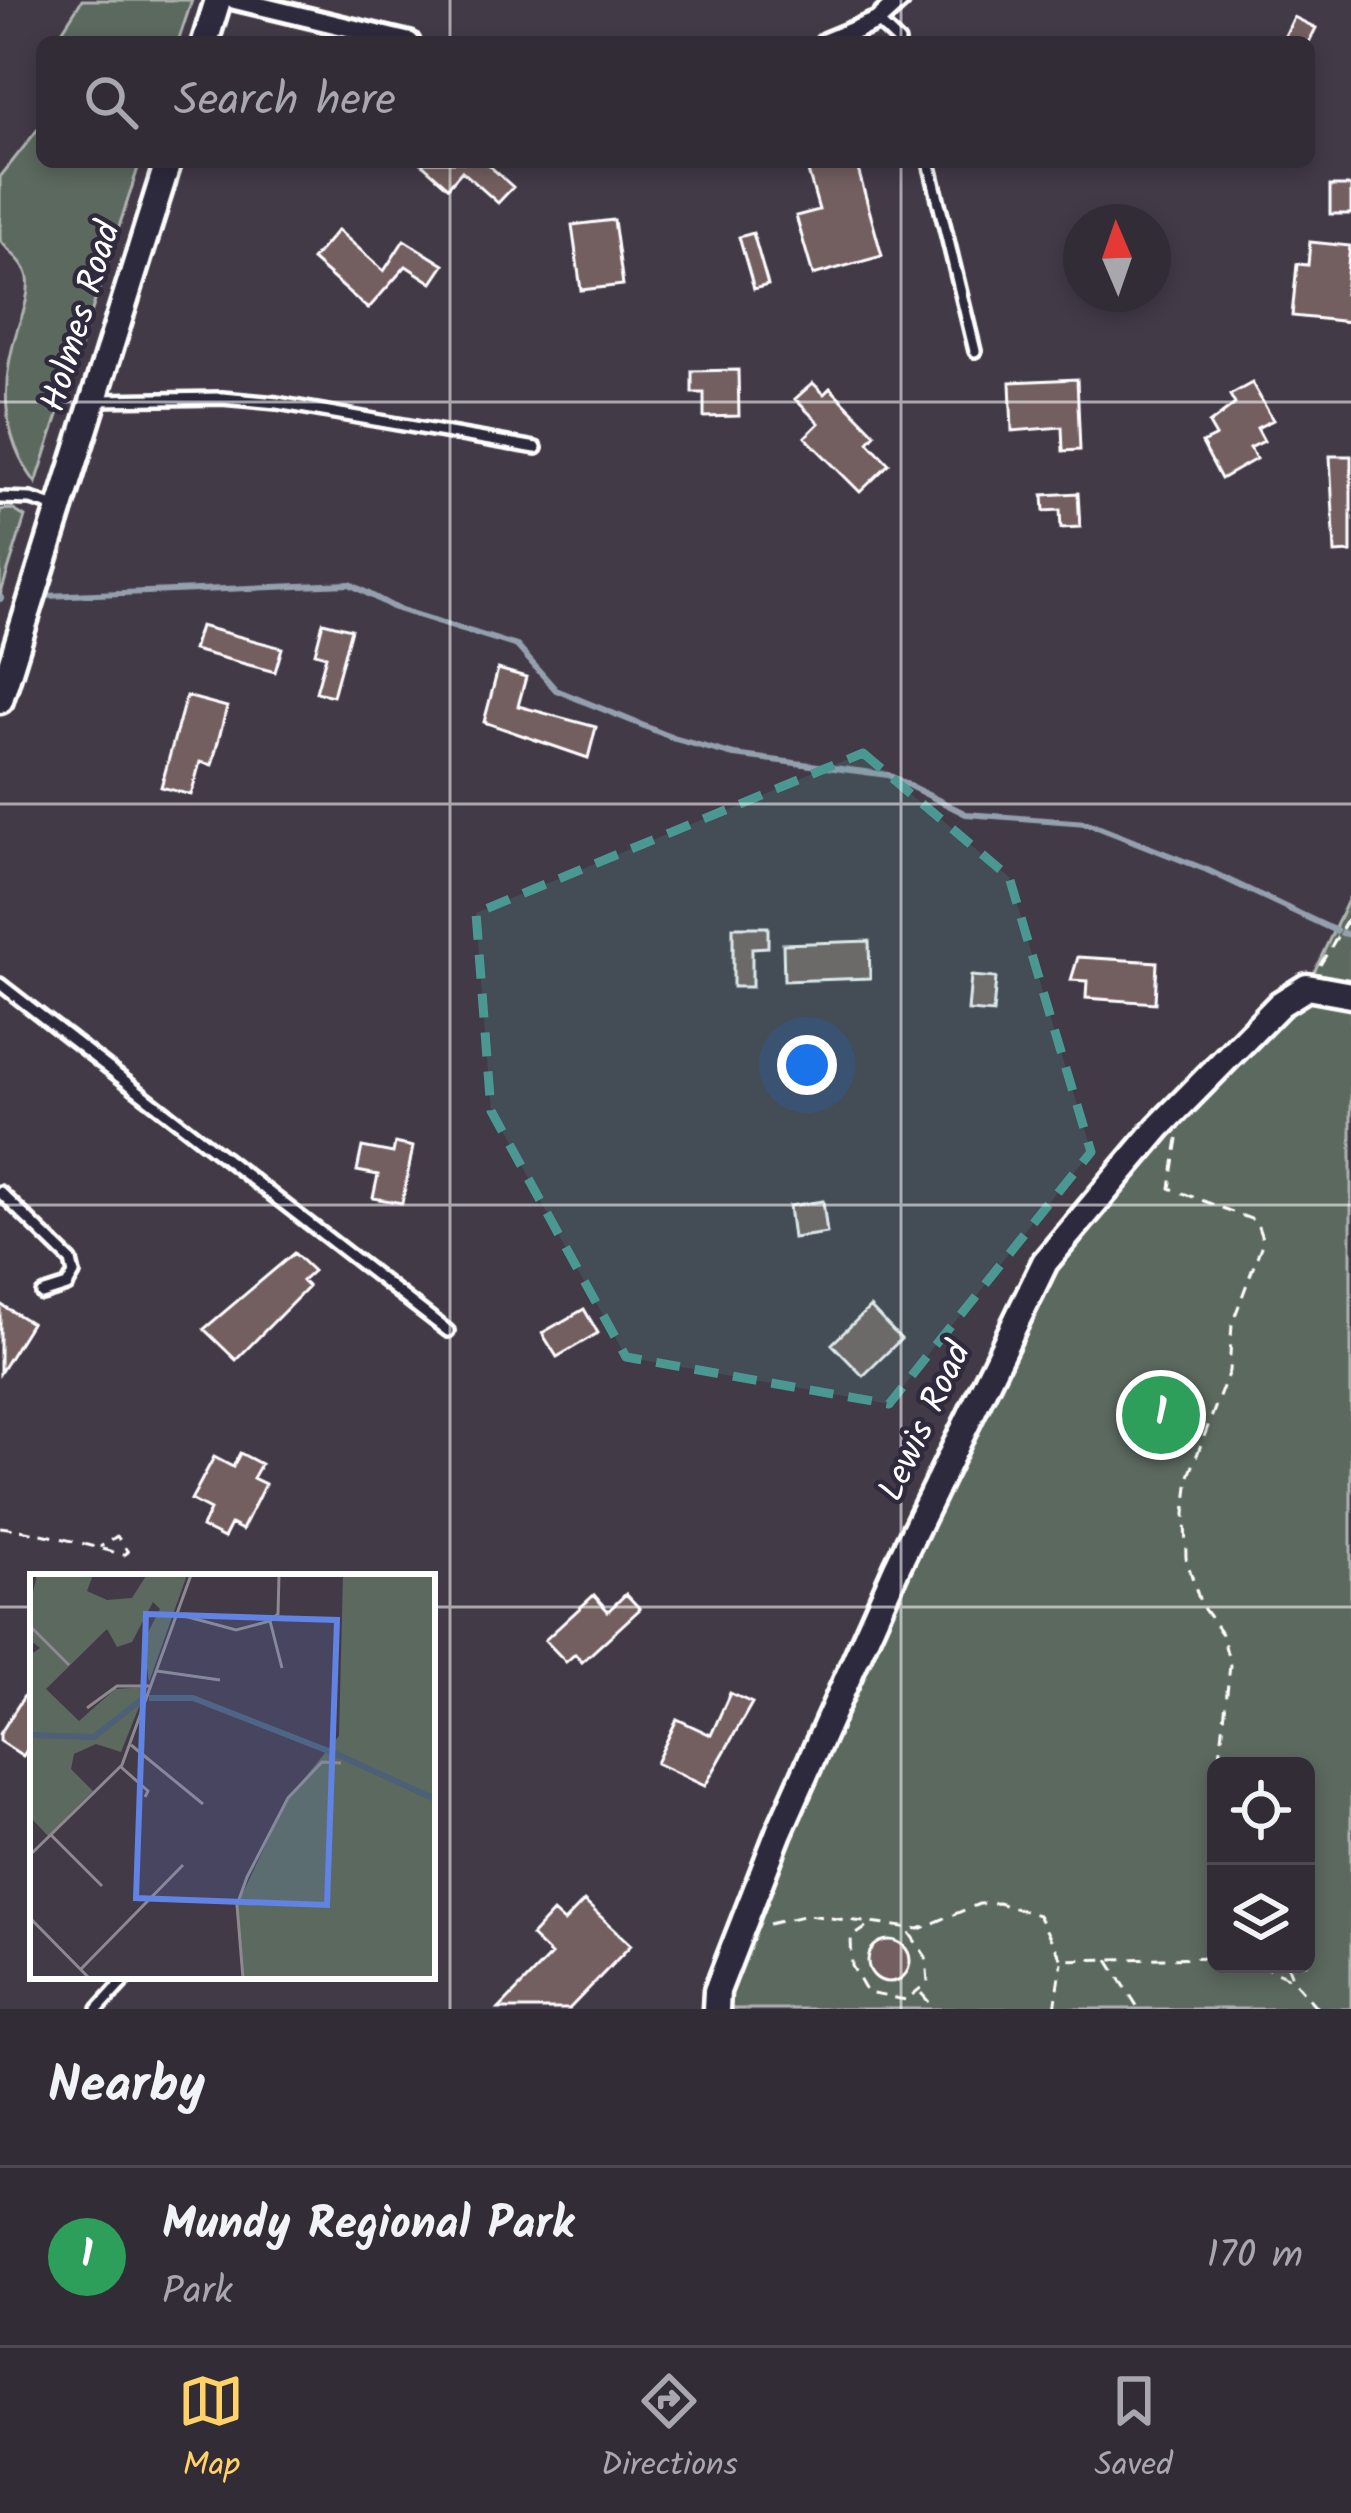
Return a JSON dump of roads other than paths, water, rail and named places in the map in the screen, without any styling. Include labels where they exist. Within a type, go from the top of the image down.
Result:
[{"type":"street","points":[[207,36],[218,0]]},
{"type":"street","points":[[235,0],[385,36]]},
{"type":"street","points":[[841,36],[877,21],[900,0]]},
{"type":"street","name":"Holmes Road","points":[[0,700],[166,168]]},
{"type":"street","name":"Lewis Road","points":[[716,2009],[717,1991],[741,1927],[897,1567],[1045,1262],[1159,1127],[1269,1015],[1307,987],[1351,994]]},
{"type":"lane","points":[[877,21],[893,36]]},
{"type":"lane","points":[[929,168],[975,351]]},
{"type":"lane","points":[[94,400],[222,398],[536,448]]},
{"type":"lane","points":[[0,497],[61,508]]},
{"type":"lane","points":[[0,984],[448,1331]]},
{"type":"lane","points":[[0,1192],[71,1261],[74,1274],[67,1286],[42,1294]]},
{"type":"lane","points":[[98,2009],[125,1979]]},
{"type":"waterway","points":[[45,596],[350,584],[395,608],[517,646],[556,690],[676,739],[734,755],[888,775],[966,814],[1087,823],[1207,870],[1336,931]]},
{"type":"waterway","points":[[1342,933],[1351,935]]},
{"type":"place","name":"Mundy Regional Park","points":[[1161,1415]]}]
